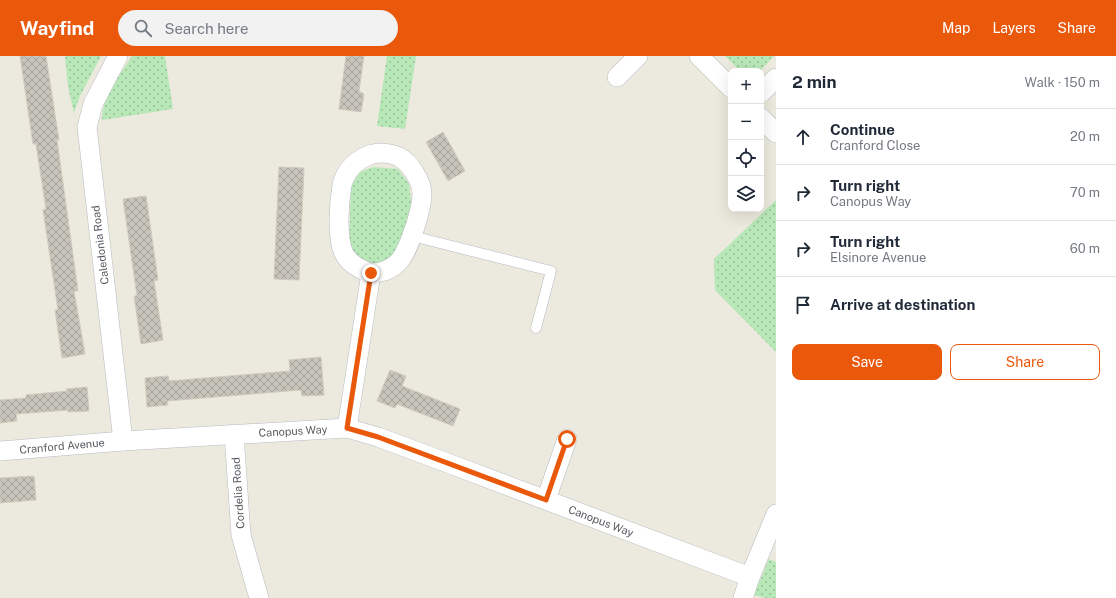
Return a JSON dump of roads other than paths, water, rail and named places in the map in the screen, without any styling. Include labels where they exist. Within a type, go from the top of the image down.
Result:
[{"type":"street","name":"Caledonia Road","points":[[118,56],[93,104],[87,127],[123,440]]},
{"type":"street","points":[[617,77],[638,56]]},
{"type":"street","points":[[699,56],[728,85]]},
{"type":"street","points":[[764,90],[776,78]]},
{"type":"street","points":[[764,121],[776,134]]},
{"type":"street","points":[[378,153],[399,156],[410,167],[421,185],[422,194],[418,216],[406,252],[396,264],[384,272],[371,273],[362,270],[348,259],[340,247],[339,208],[342,184],[348,170],[354,164],[367,156],[378,153]]},
{"type":"street","points":[[347,428],[371,273]]},
{"type":"street","name":"Canopus Way","points":[[123,440],[347,428],[408,448],[750,577]]},
{"type":"street","name":"Cordelia Road","points":[[234,434],[241,535],[259,598]]},
{"type":"street","points":[[546,500],[567,439]]},
{"type":"street","name":"Cranford Avenue","points":[[0,451],[123,440]]},
{"type":"street","points":[[743,598],[750,577],[769,550],[776,514]]},
{"type":"lane","points":[[412,236],[551,271],[536,328]]}]
